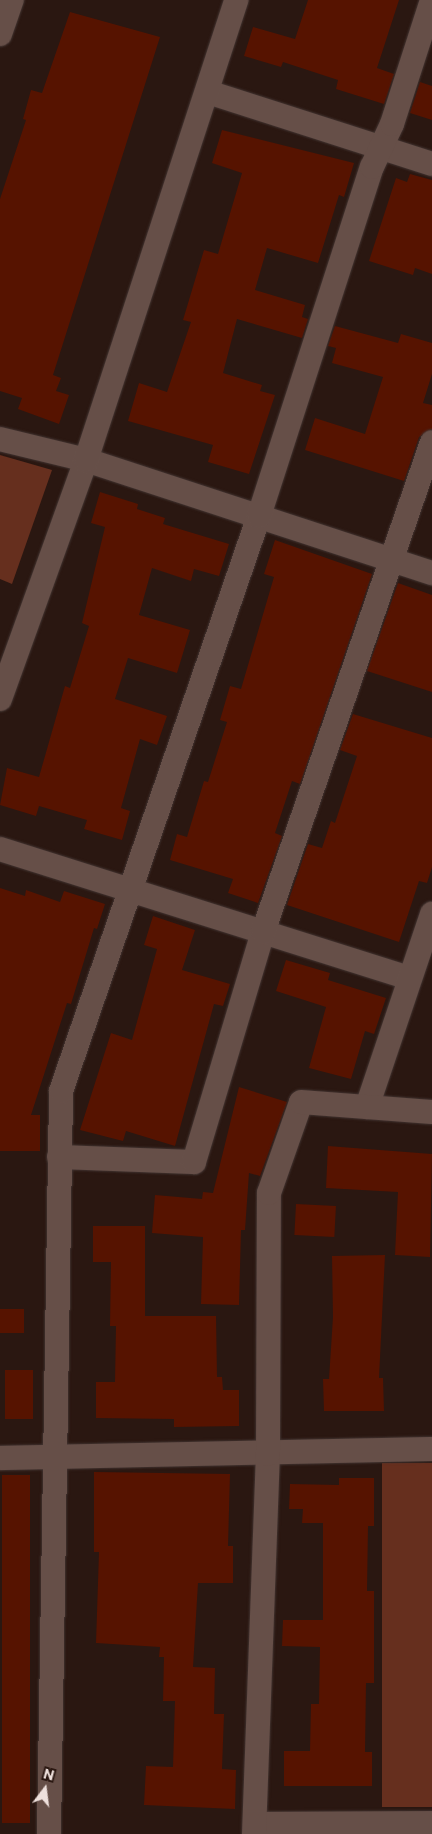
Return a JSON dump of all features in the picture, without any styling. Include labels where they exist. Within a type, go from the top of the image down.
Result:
[{"type":"street","points":[[0,34],[12,0]]},
{"type":"street","points":[[0,699],[86,460],[208,92],[236,0]]},
{"type":"street","points":[[50,1834],[58,1457],[61,1090],[260,516],[381,148],[432,0]]},
{"type":"street","points":[[208,92],[432,164]]},
{"type":"street","points":[[0,439],[86,460],[432,573]]},
{"type":"street","points":[[59,1157],[194,1162],[263,932],[393,561],[432,442]]},
{"type":"street","points":[[0,849],[409,978]]},
{"type":"street","points":[[367,1107],[432,914]]},
{"type":"street","points":[[432,1112],[301,1102],[269,1193],[268,1454],[254,1829],[432,1823]]},
{"type":"street","points":[[0,1458],[268,1454],[432,1449]]},
{"type":"shaded area","points":[[0,455],[52,470],[12,584],[0,579]]},
{"type":"shaded area","points":[[382,1463],[432,1463],[432,1807],[382,1807]]},
{"type":"building","points":[[308,0],[399,0],[377,68],[394,74],[384,104],[336,89],[338,80],[283,62],[281,67],[244,56],[253,27],[295,39]]},
{"type":"building","points":[[70,12],[160,37],[53,375],[61,378],[56,391],[69,395],[59,424],[18,409],[22,398],[0,391],[0,199],[26,120],[23,119],[31,90],[42,93]]},
{"type":"building","points":[[420,82],[432,86],[432,120],[410,113]]},
{"type":"building","points":[[222,130],[354,163],[344,197],[339,195],[318,263],[267,248],[255,290],[305,305],[302,317],[308,319],[302,338],[237,319],[223,373],[262,385],[260,391],[275,395],[249,474],[208,462],[213,445],[128,421],[139,383],[167,392],[191,322],[183,320],[204,250],[218,254],[242,173],[212,163]]},
{"type":"building","points":[[410,174],[432,180],[432,274],[415,268],[413,275],[369,261],[396,178],[407,182]]},
{"type":"building","points":[[335,326],[398,343],[401,334],[432,343],[432,374],[423,403],[432,405],[432,429],[419,437],[404,481],[305,450],[315,418],[365,434],[383,377],[332,363],[336,348],[328,346]]},
{"type":"building","points":[[100,492],[138,504],[137,509],[165,518],[163,524],[229,544],[219,576],[194,569],[191,581],[152,568],[139,615],[190,630],[177,673],[128,658],[115,699],[167,716],[157,745],[140,739],[121,808],[130,811],[122,840],[84,829],[87,820],[39,806],[36,816],[0,805],[7,768],[39,777],[65,686],[70,688],[89,626],[82,623],[105,527],[91,523]]},
{"type":"building","points":[[275,540],[372,574],[300,784],[292,781],[275,833],[282,836],[258,903],[228,893],[233,879],[170,860],[177,834],[187,837],[204,781],[208,782],[227,722],[220,720],[230,686],[241,689],[274,577],[264,574]]},
{"type":"building","points":[[398,583],[432,595],[432,692],[367,671]]},
{"type":"building","points":[[353,714],[432,738],[432,867],[427,883],[419,881],[399,942],[287,905],[308,844],[322,848],[331,821],[335,823],[357,756],[340,750]]},
{"type":"building","points":[[0,888],[25,896],[26,890],[60,902],[64,891],[105,904],[97,929],[94,928],[71,1004],[67,1003],[31,1115],[40,1115],[40,1151],[0,1151]]},
{"type":"building","points":[[153,916],[195,930],[182,970],[230,984],[223,1006],[214,1004],[175,1146],[126,1131],[123,1141],[80,1130],[111,1033],[132,1040],[157,949],[144,945]]},
{"type":"building","points":[[286,960],[330,973],[328,980],[386,998],[374,1034],[365,1031],[351,1079],[309,1068],[326,1007],[276,991]]},
{"type":"building","points":[[239,1087],[287,1102],[260,1176],[249,1173],[245,1230],[241,1230],[239,1305],[201,1304],[203,1237],[152,1233],[155,1195],[202,1199],[203,1192],[213,1193]]},
{"type":"building","points":[[328,1146],[432,1154],[430,1257],[395,1255],[398,1192],[326,1188]]},
{"type":"building","points":[[296,1204],[336,1206],[334,1237],[294,1235]]},
{"type":"building","points":[[93,1226],[145,1226],[145,1316],[216,1316],[217,1377],[222,1377],[223,1390],[239,1390],[239,1426],[174,1427],[174,1419],[96,1418],[96,1382],[115,1382],[116,1326],[110,1326],[111,1262],[93,1262]]},
{"type":"building","points":[[385,1255],[379,1378],[383,1378],[384,1411],[324,1411],[323,1379],[329,1379],[333,1317],[332,1256]]},
{"type":"building","points":[[0,1309],[24,1309],[24,1333],[0,1333]]},
{"type":"building","points":[[5,1370],[33,1370],[33,1419],[5,1419]]},
{"type":"building","points":[[94,1472],[230,1474],[228,1546],[233,1546],[233,1583],[198,1583],[193,1667],[215,1668],[214,1714],[224,1714],[222,1769],[236,1770],[235,1809],[144,1805],[146,1766],[173,1767],[175,1701],[163,1701],[164,1657],[159,1657],[160,1647],[96,1643],[99,1552],[94,1552]]},
{"type":"building","points":[[2,1475],[30,1475],[30,1823],[2,1823]]},
{"type":"building","points":[[339,1478],[374,1478],[374,1526],[368,1526],[367,1591],[374,1591],[374,1683],[366,1683],[365,1752],[372,1752],[372,1786],[284,1786],[284,1751],[310,1751],[311,1704],[319,1704],[320,1647],[282,1646],[283,1620],[323,1620],[323,1523],[302,1523],[303,1509],[289,1509],[290,1484],[339,1485]]}]
